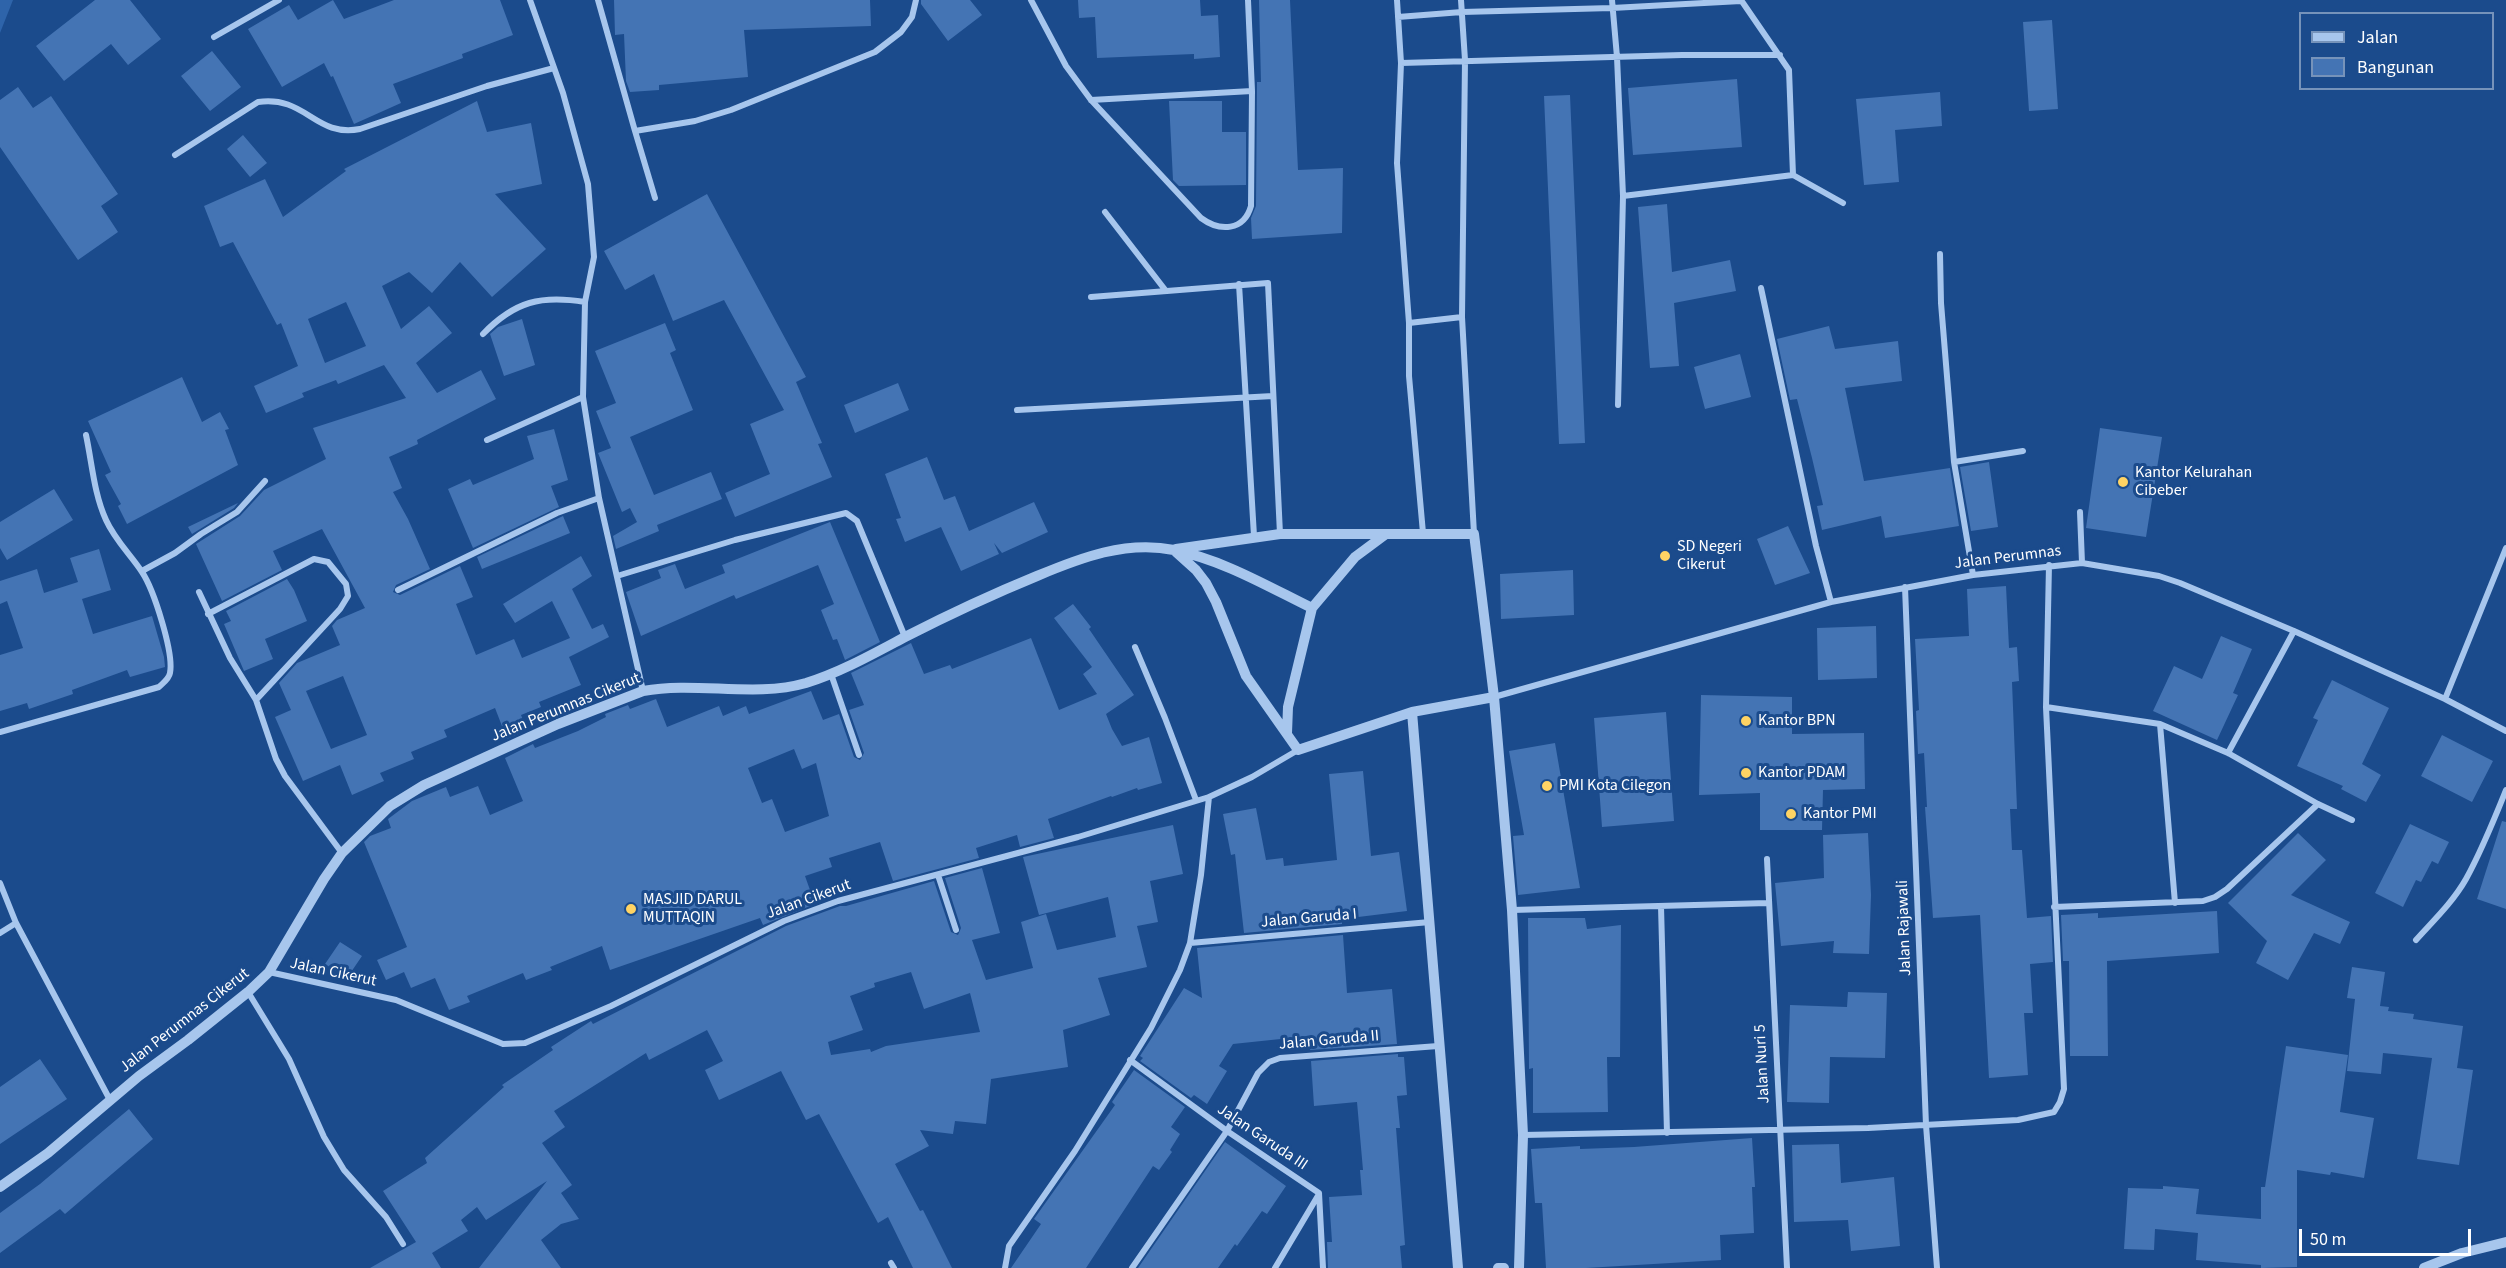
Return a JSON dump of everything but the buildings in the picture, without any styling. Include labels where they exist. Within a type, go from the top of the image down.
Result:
[{"type":"street","points":[[214,37],[279,0]]},
{"type":"street","points":[[530,0],[554,68],[588,184],[594,257],[585,302],[583,397],[599,498],[643,691]]},
{"type":"street","points":[[598,0],[655,198]]},
{"type":"street","points":[[635,131],[695,121],[731,110],[875,52],[901,32],[912,17],[916,0]]},
{"type":"street","points":[[1032,1],[1066,66],[1090,100],[1202,218],[1210,225],[1221,229],[1239,224],[1249,214],[1251,206],[1252,92],[1248,0]]},
{"type":"street","points":[[1397,0],[1401,63],[1396,163],[1408,323],[1409,376],[1423,533]]},
{"type":"street","points":[[1461,0],[1465,60],[1462,317],[1474,534],[1494,697],[1512,909],[1523,1135],[1519,1268]]},
{"type":"street","points":[[1611,0],[1617,57],[1623,196],[1618,405]]},
{"type":"street","points":[[1398,17],[1462,12],[1612,8],[1741,0],[1751,18],[1789,70],[1792,175]]},
{"type":"street","points":[[1401,63],[1780,55]]},
{"type":"street","points":[[175,155],[258,102],[272,100],[289,103],[331,129],[345,132],[487,86],[554,68]]},
{"type":"street","points":[[1090,100],[1252,92]]},
{"type":"street","points":[[1623,196],[1792,175],[1843,203]]},
{"type":"street","points":[[1105,212],[1166,291]]},
{"type":"street","points":[[1940,254],[1941,303],[1954,462],[1973,575]]},
{"type":"street","points":[[1091,297],[1268,282],[1280,534]]},
{"type":"street","points":[[1239,284],[1254,536]]},
{"type":"street","points":[[1761,288],[1813,535],[1831,602]]},
{"type":"street","points":[[483,334],[500,318],[516,308],[533,302],[558,298],[585,302]]},
{"type":"street","points":[[1408,323],[1462,317]]},
{"type":"street","points":[[1017,410],[1274,396]]},
{"type":"street","points":[[487,440],[583,397]]},
{"type":"street","points":[[3,732],[159,687],[170,676],[171,664],[156,599],[142,571],[114,538],[105,519],[99,501],[86,435]]},
{"type":"street","points":[[1954,462],[2023,451]]},
{"type":"street","points":[[142,571],[175,553],[237,512],[265,481]]},
{"type":"street","points":[[398,590],[557,513],[599,498]]},
{"type":"street","points":[[2080,512],[2082,563]]},
{"type":"street","points":[[617,576],[735,540],[846,513],[857,521],[905,637]]},
{"type":"street","points":[[1173,549],[1280,534],[1474,534]]},
{"type":"street","points":[[1287,733],[1288,707],[1312,608],[1355,557],[1386,534]]},
{"type":"street","points":[[2445,699],[2506,548]]},
{"type":"street","points":[[1173,549],[1196,570],[1206,583],[1246,676],[1298,750],[1412,712],[1494,697]]},
{"type":"street","name":"Jalan Perumnas Cikerut","points":[[0,1187],[48,1153],[110,1100],[248,992],[269,972],[342,853],[390,806],[424,785],[558,724],[643,691],[711,687],[772,690],[803,683],[831,674],[1014,585],[1082,557],[1111,550],[1173,549],[1226,565],[1312,608]]},
{"type":"street","points":[[208,614],[314,559],[328,562],[346,584],[348,596],[340,609],[256,700]]},
{"type":"street","name":"Jalan Perumnas","points":[[1494,697],[1831,602],[1973,575],[2082,563],[2159,576],[2294,631],[2445,699],[2506,731]]},
{"type":"street","points":[[1523,1135],[1926,1125],[2018,1119],[2054,1112],[2064,1089],[2046,707],[2049,565]]},
{"type":"street","name":"Jalan Rajawali","points":[[1905,587],[1926,1125],[1937,1268]]},
{"type":"street","points":[[198,592],[230,658],[256,700],[276,759],[285,776],[342,853]]},
{"type":"street","points":[[2228,753],[2294,631]]},
{"type":"street","points":[[1135,647],[1196,800]]},
{"type":"street","points":[[831,674],[860,755]]},
{"type":"street","points":[[2046,707],[2160,724],[2228,753],[2318,804],[2352,820]]},
{"type":"street","points":[[1412,712],[1458,1268]]},
{"type":"street","points":[[2160,724],[2175,903]]},
{"type":"street","name":"Jalan Cikerut","points":[[269,972],[396,1000],[464,1030],[503,1044],[525,1043],[611,1006],[784,921],[838,901],[1130,822],[1209,797],[1252,777],[1298,750]]},
{"type":"street","points":[[2416,940],[2443,910],[2465,880],[2486,839],[2506,790]]},
{"type":"street","points":[[1005,1268],[1009,1246],[1075,1151],[1169,995],[1190,943],[1202,875],[1209,797]]},
{"type":"street","points":[[2054,907],[2175,903],[2203,901],[2215,897],[2227,890],[2318,804]]},
{"type":"street","name":"Jalan Nuri 5","points":[[1767,859],[1786,1268]]},
{"type":"street","points":[[938,875],[956,930]]},
{"type":"street","points":[[0,883],[16,923],[110,1100]]},
{"type":"street","points":[[1512,909],[1768,903]]},
{"type":"street","points":[[1661,906],[1667,1133]]},
{"type":"street","name":"Jalan Garuda I","points":[[1190,943],[1430,922]]},
{"type":"street","points":[[0,933],[16,923]]},
{"type":"street","points":[[248,992],[289,1059],[324,1137],[344,1170],[386,1217],[403,1244]]},
{"type":"street","name":"Jalan Garuda II","points":[[1132,1268],[1227,1131],[1258,1073],[1274,1059],[1438,1046]]},
{"type":"street","name":"Jalan Garuda III","points":[[1130,1060],[1227,1131],[1319,1193]]},
{"type":"street","points":[[1275,1268],[1319,1193]]},
{"type":"street","points":[[1319,1193],[1323,1268]]},
{"type":"street","points":[[2424,1268],[2462,1253],[2506,1242]]},
{"type":"street","points":[[1498,1268],[1504,1268]]},
{"type":"shaded area","points":[[0,0],[13,0],[0,33]]},
{"type":"place","name":"Kantor Kelurahan Cibeber","points":[[2123,482]]},
{"type":"place","name":"SD Negeri Cikerut","points":[[1665,556]]},
{"type":"place","name":"Kantor BPN","points":[[1746,721]]},
{"type":"place","name":"Kantor PDAM","points":[[1746,773]]},
{"type":"place","name":"PMI Kota Cilegon","points":[[1547,786]]},
{"type":"place","name":"Kantor PMI","points":[[1791,814]]},
{"type":"place","name":"MASJID DARUL MUTTAQIN","points":[[631,909]]}]
